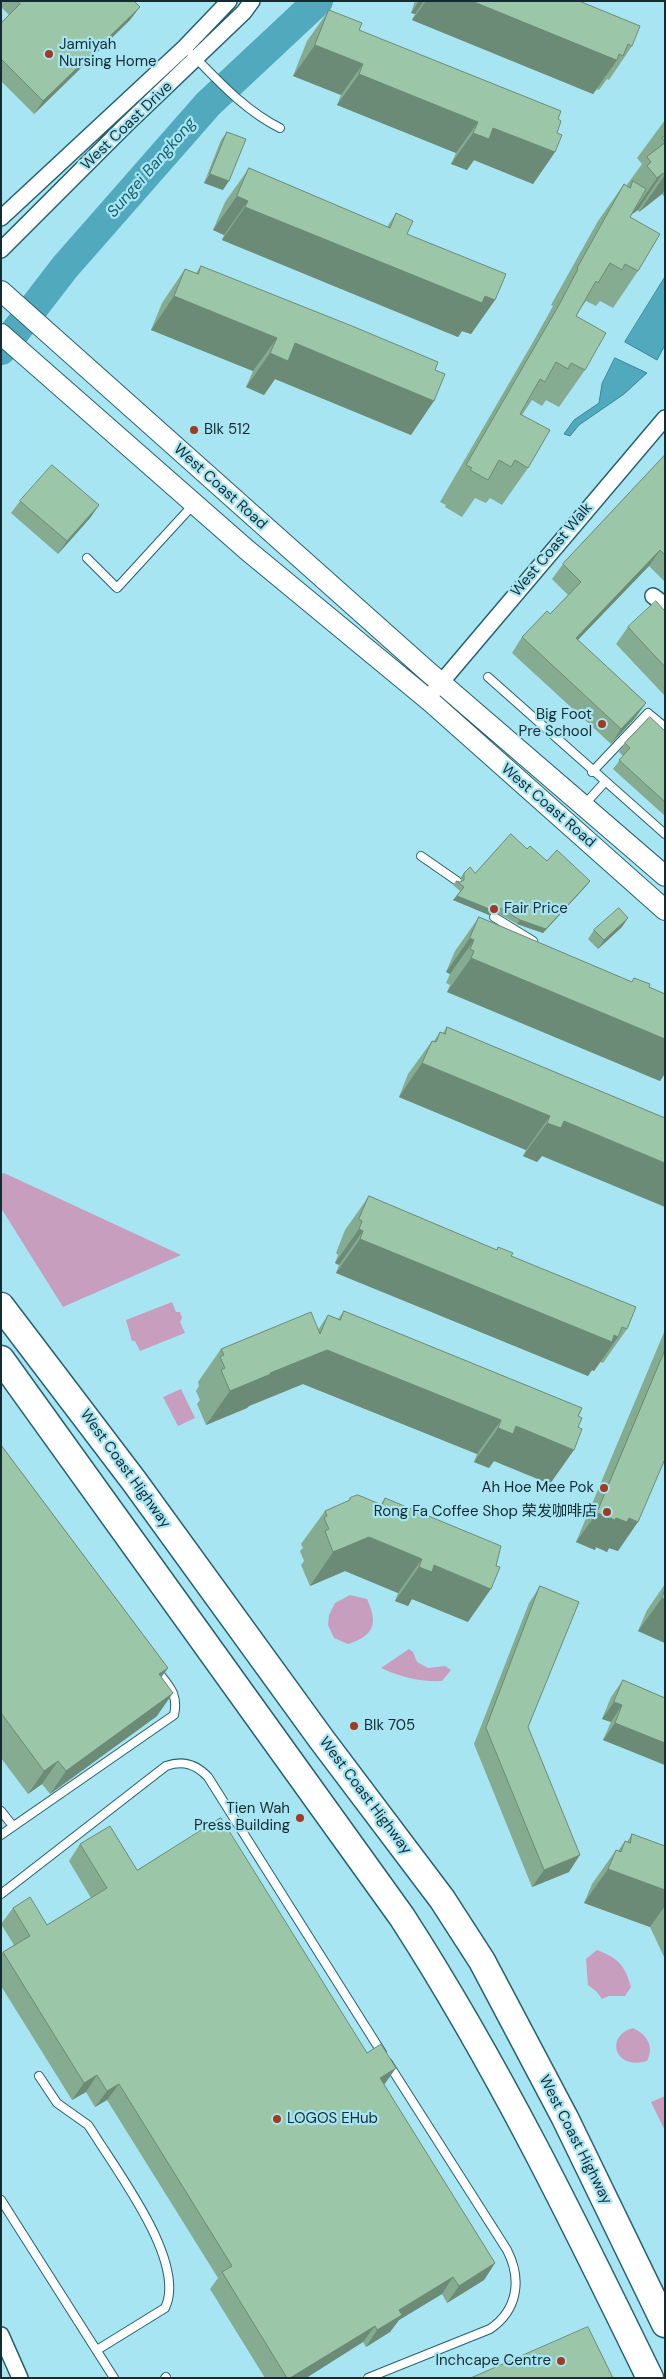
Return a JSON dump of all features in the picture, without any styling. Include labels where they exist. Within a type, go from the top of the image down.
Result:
[{"type":"highway","name":"West Coast Highway","points":[[1,1306],[122,1465],[238,1626],[442,1899],[482,1961],[570,2127],[665,2324]]},
{"type":"highway","points":[[1,1359],[402,1918],[443,1980],[598,2270],[650,2378]]},
{"type":"highway","points":[[211,1650],[221,1650],[230,1647],[238,1635],[238,1626]]},
{"type":"main road","name":"West Coast Road","points":[[5,294],[440,683],[665,876]]},
{"type":"main road","name":"West Coast Road","points":[[6,338],[194,503],[431,702],[665,910]]},
{"type":"main road","points":[[338,623],[353,606]]},
{"type":"main road","points":[[618,868],[628,860],[632,847]]},
{"type":"street","name":"West Coast Drive","points":[[1,218],[185,47],[229,1]]},
{"type":"street","name":"West Coast Drive","points":[[1,250],[126,126],[200,62],[227,27],[244,12],[252,1]]},
{"type":"street","name":"West Coast Walk","points":[[440,683],[665,418]]},
{"type":"street","points":[[431,702],[434,691],[440,683]]},
{"type":"street","points":[[1,2335],[20,2378]]},
{"type":"lane","points":[[214,16],[227,27]]},
{"type":"lane","points":[[185,47],[233,94],[262,119],[280,128]]},
{"type":"lane","points":[[86,558],[117,588],[194,503]]},
{"type":"lane","points":[[488,678],[592,772],[665,834]]},
{"type":"lane","points":[[592,772],[648,713],[665,727]]},
{"type":"lane","points":[[583,805],[605,782]]},
{"type":"lane","points":[[421,856],[457,882]]},
{"type":"lane","points":[[494,917],[533,942]]},
{"type":"lane","points":[[1,1835],[174,1715],[176,1702],[172,1691],[149,1660]]},
{"type":"lane","points":[[1,1894],[166,1766],[176,1762],[191,1764],[200,1769],[208,1778],[506,2250],[515,2271],[514,2300],[497,2324],[368,2378]]},
{"type":"lane","points":[[1,1811],[13,1826]]},
{"type":"lane","points":[[39,2076],[57,2103],[88,2125],[94,2134],[156,2236],[170,2291],[165,2308],[97,2350]]},
{"type":"lane","points":[[1,2200],[114,2378]]},
{"type":"shaded area","points":[[4,1173],[181,1255],[63,1307],[1,1208],[1,1174]]},
{"type":"shaded area","points":[[172,1302],[176,1312],[180,1312],[182,1318],[180,1322],[185,1333],[140,1351],[135,1341],[132,1341],[126,1320]]},
{"type":"shaded area","points":[[181,1389],[195,1418],[178,1426],[163,1397]]},
{"type":"shaded area","points":[[350,1595],[367,1599],[373,1616],[373,1623],[368,1633],[348,1644],[334,1638],[328,1625],[329,1615],[335,1603]]},
{"type":"shaded area","points":[[409,1649],[413,1652],[417,1662],[428,1668],[445,1666],[451,1670],[442,1681],[426,1681],[396,1674],[381,1668]]},
{"type":"shaded area","points":[[597,1950],[620,1963],[631,1987],[625,1996],[609,1996],[602,1999],[588,1985],[586,1959]]},
{"type":"shaded area","points":[[633,2028],[648,2041],[650,2050],[647,2061],[636,2063],[627,2061],[617,2051],[618,2038],[624,2032]]},
{"type":"shaded area","points":[[665,2096],[665,2131],[651,2102]]},
{"type":"water","points":[[665,277],[665,345],[657,360],[625,342]]},
{"type":"water","points":[[615,358],[647,373],[624,394],[579,425],[570,436],[564,434],[574,420],[599,403],[602,384]]},
{"type":"building","name":"Jamiyah Nursing Home","points":[[17,1],[134,1],[140,7],[43,101],[1,59],[1,23],[20,4]]},
{"type":"building","points":[[472,1],[579,1],[640,26],[632,46],[628,44],[623,56],[619,54],[617,60]]},
{"type":"building","points":[[329,10],[362,23],[359,30],[561,111],[558,119],[561,121],[557,133],[562,135],[555,152],[493,128],[489,139],[473,133],[478,122],[359,74],[363,64],[315,45]]},
{"type":"building","points":[[227,132],[246,139],[229,181],[210,174]]},
{"type":"building","points":[[665,143],[665,175],[663,173],[657,178],[647,166],[651,162],[647,157]]},
{"type":"building","points":[[249,168],[390,228],[396,213],[413,221],[407,234],[506,274],[495,300],[485,296],[482,303],[245,207],[248,201],[237,196]]},
{"type":"building","points":[[633,181],[646,189],[630,217],[660,234],[638,271],[625,264],[622,270],[610,263],[598,283],[596,281],[576,316],[606,333],[585,370],[571,363],[568,369],[556,362],[545,382],[540,379],[520,414],[550,430],[528,468],[515,460],[511,467],[499,460],[488,480],[470,470],[472,468],[466,465],[559,305],[577,268],[624,184],[630,188]]},
{"type":"building","points":[[201,266],[438,362],[435,370],[445,374],[434,401],[295,343],[288,361],[270,353],[277,338],[174,296],[185,269],[198,274]]},
{"type":"building","points":[[665,455],[665,555],[660,550],[576,638],[646,703],[621,729],[522,637],[547,611],[550,614],[581,582],[563,564]]},
{"type":"building","points":[[52,465],[99,505],[67,541],[20,501]]},
{"type":"building","points":[[656,601],[665,611],[665,667],[628,627]]},
{"type":"building","points":[[650,717],[665,731],[665,802],[619,760],[630,748],[625,743]]},
{"type":"building","points":[[511,834],[527,849],[530,846],[547,861],[557,850],[590,881],[546,929],[520,920],[500,908],[495,907],[492,910],[457,896],[464,887],[456,881],[464,880],[464,873],[470,867],[475,873]]},
{"type":"building","points":[[619,908],[628,918],[604,940],[594,930]]},
{"type":"building","points":[[479,917],[632,982],[634,978],[650,984],[649,987],[665,994],[665,1039],[471,958],[474,951],[470,949],[474,940],[470,938]]},
{"type":"building","points":[[447,1027],[665,1118],[665,1163],[564,1121],[561,1128],[547,1123],[550,1116],[422,1063],[432,1041],[436,1042],[440,1032],[445,1034]]},
{"type":"building","points":[[369,1196],[497,1250],[498,1247],[513,1253],[511,1256],[636,1307],[627,1329],[622,1327],[618,1337],[614,1335],[612,1342],[360,1239],[363,1231],[359,1229],[362,1221],[359,1219]]},
{"type":"building","points":[[344,1311],[582,1408],[578,1416],[582,1418],[578,1427],[582,1429],[574,1450],[516,1426],[513,1434],[498,1428],[501,1420],[327,1350],[230,1391],[221,1370],[225,1368],[220,1357],[224,1355],[221,1349],[311,1312],[320,1334],[328,1315],[340,1320]]},
{"type":"building","points":[[665,1350],[665,1459],[638,1522],[629,1518],[627,1522],[616,1518],[615,1520],[597,1513]]},
{"type":"building","points":[[1,1445],[168,1668],[159,1674],[173,1693],[66,1771],[58,1761],[44,1771],[1,1713]]},
{"type":"building","points":[[358,1495],[382,1505],[385,1498],[501,1546],[496,1566],[500,1567],[491,1589],[434,1565],[432,1572],[419,1567],[422,1559],[369,1537],[333,1552],[325,1531],[329,1529],[324,1518],[327,1516],[325,1511]]},
{"type":"building","points":[[540,1586],[579,1602],[528,1727],[580,1855],[544,1870],[486,1728]]},
{"type":"building","points":[[623,1680],[665,1698],[665,1743],[615,1723],[622,1705],[614,1702]]},
{"type":"building","points":[[221,1818],[367,2053],[381,2044],[396,2068],[380,2078],[495,2263],[459,2286],[453,2277],[399,2310],[402,2315],[377,2330],[375,2326],[290,2378],[287,2378],[222,2272],[232,2266],[119,2084],[107,2091],[97,2075],[84,2083],[3,1952],[30,1936],[13,1908],[30,1897],[47,1925],[107,1888],[80,1844],[110,1826],[137,1870]]},
{"type":"building","points":[[632,1834],[665,1846],[665,1890],[608,1869],[616,1850],[621,1852],[625,1841],[630,1843]]},
{"type":"building","points":[[588,2327],[613,2378],[471,2378]]},
{"type":"waterway","name":"Sungei Bangkong","points":[[1,350],[65,267],[208,104],[318,1]]},
{"type":"place","name":"Jamiyah Nursing Home","points":[[49,54]]},
{"type":"place","name":"Blk 512","points":[[194,430]]},
{"type":"place","name":"Big Foot Pre School","points":[[602,724]]},
{"type":"place","name":"Fair Price","points":[[494,909]]},
{"type":"place","name":"Ah Hoe Mee Pok","points":[[604,1488]]},
{"type":"place","name":"Rong Fa Coffee Shop 荣发咖啡店","points":[[607,1512]]},
{"type":"place","name":"Blk 705","points":[[354,1726]]},
{"type":"place","name":"Tien Wah Press Building","points":[[300,1818]]},
{"type":"place","name":"LOGOS EHub","points":[[277,2119]]},
{"type":"place","name":"Inchcape Centre","points":[[561,2361]]}]
